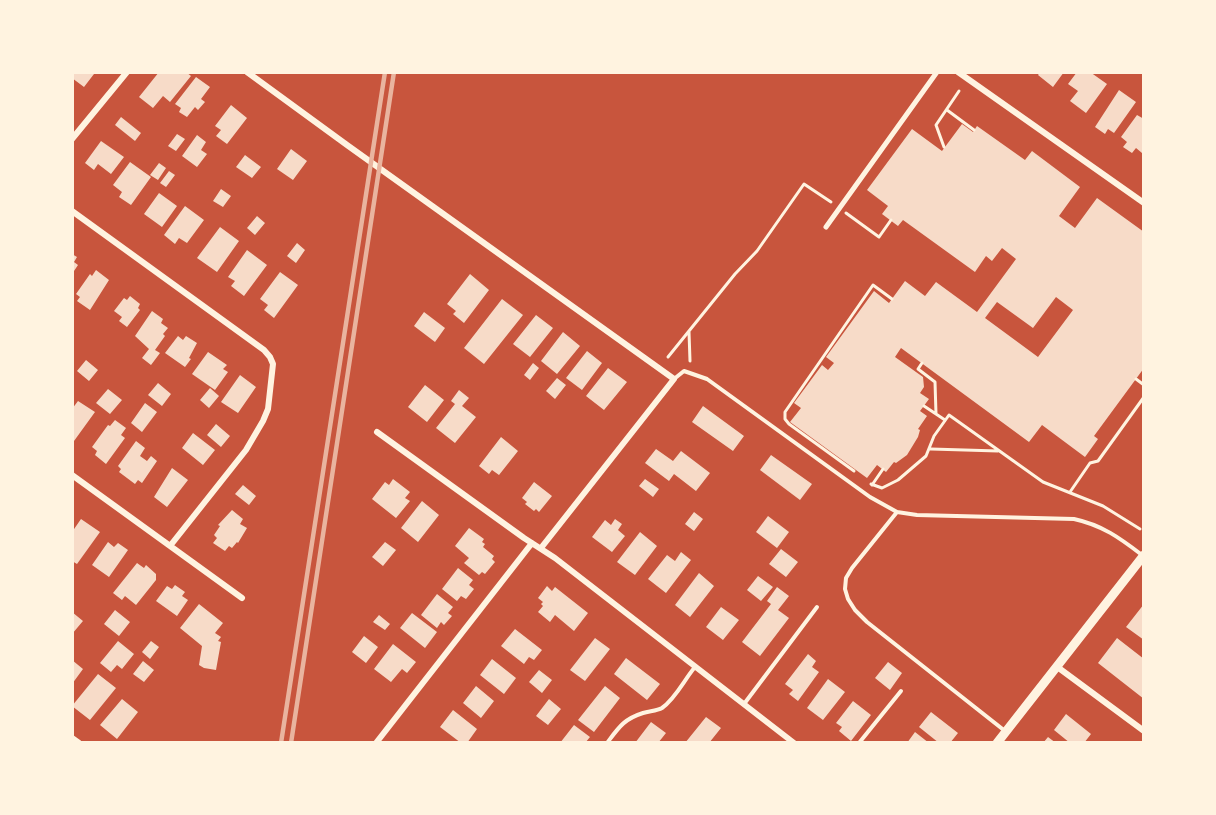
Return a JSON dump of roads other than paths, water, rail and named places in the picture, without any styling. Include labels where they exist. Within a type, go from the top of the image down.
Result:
[{"type":"street","points":[[72,140],[127,72]]},
{"type":"street","points":[[247,72],[674,379],[541,548]]},
{"type":"street","points":[[826,227],[937,72]]},
{"type":"street","points":[[958,72],[1144,203]]},
{"type":"street","points":[[72,211],[264,350],[273,364],[268,409],[257,434],[170,546]]},
{"type":"street","points":[[377,432],[541,548],[794,743]]},
{"type":"street","points":[[72,475],[242,598]]},
{"type":"street","points":[[376,743],[532,543]]},
{"type":"street","points":[[996,743],[1144,556]]},
{"type":"street","points":[[1056,666],[1144,731]]},
{"type":"street","points":[[72,738],[79,743]]},
{"type":"lane","points":[[674,379],[684,371],[707,379],[870,497],[897,512],[917,515],[1074,519],[1107,530],[1144,556]]},
{"type":"lane","points":[[897,512],[846,578],[845,589],[848,599],[867,622],[1005,732]]},
{"type":"lane","points":[[744,704],[817,607]]},
{"type":"lane","points":[[608,743],[630,717],[660,709],[673,697],[685,678],[696,667]]},
{"type":"lane","points":[[859,743],[901,691]]},
{"type":"railway","points":[[281,743],[385,72]]},
{"type":"railway","points":[[291,743],[394,72]]}]
